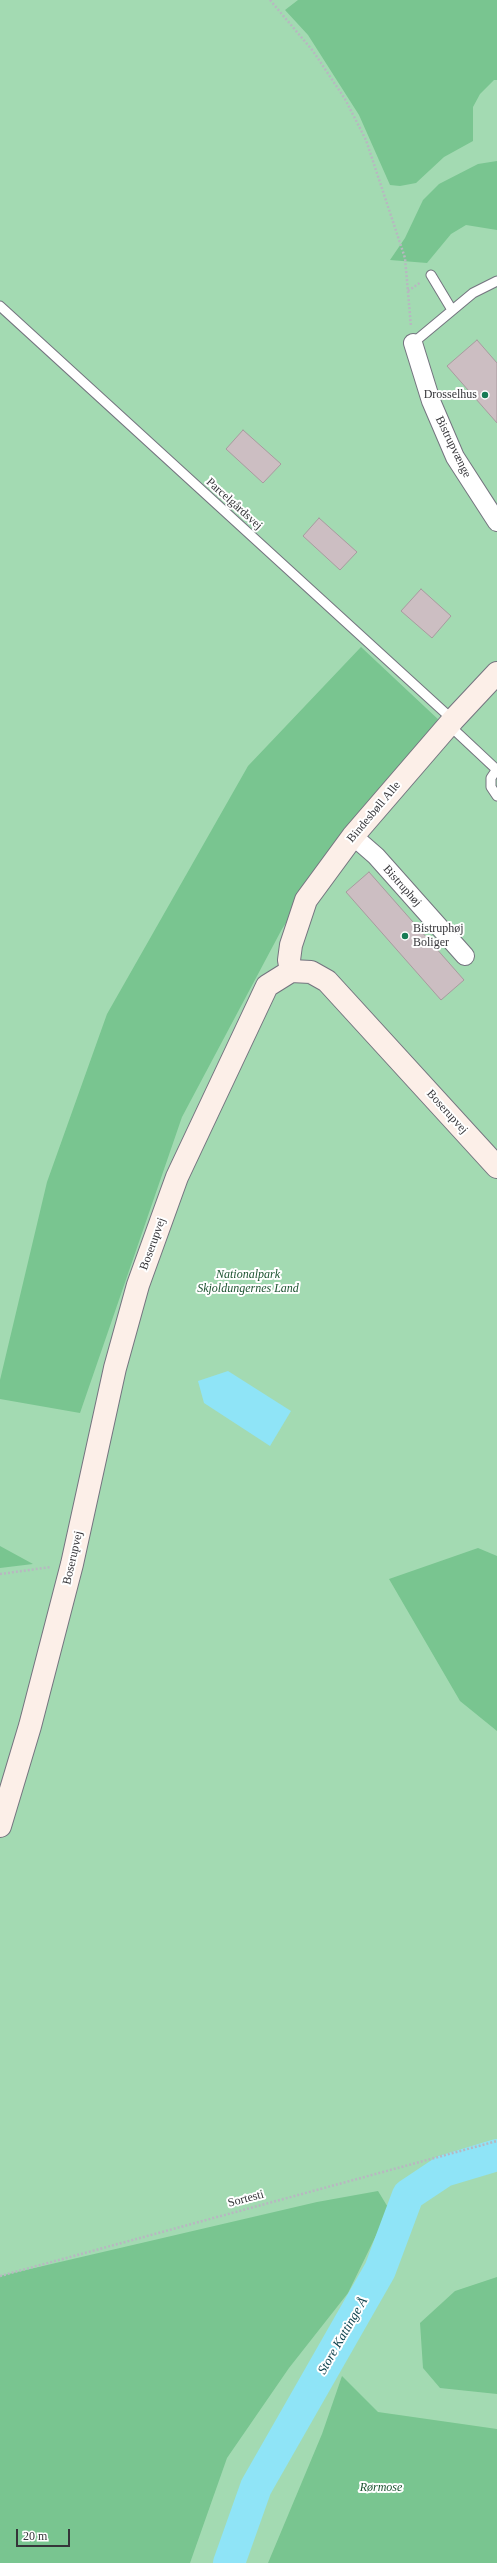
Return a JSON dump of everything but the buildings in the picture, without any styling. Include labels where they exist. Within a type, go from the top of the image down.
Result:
[{"type":"street","name":"Bistrupvænge","points":[[413,343],[431,401],[455,457],[497,522]]},
{"type":"street","name":"Bindesbøll Alle","points":[[290,971],[291,945],[306,900],[353,836],[451,723],[497,673]]},
{"type":"street","name":"Bistruphøj","points":[[353,836],[376,856],[465,956]]},
{"type":"street","name":"Boserupvej","points":[[0,1826],[30,1726],[72,1564],[115,1368],[138,1286],[177,1176],[267,986],[290,971],[311,972],[327,981],[497,1167]]},
{"type":"lane","points":[[431,275],[452,310]]},
{"type":"lane","points":[[413,343],[473,293],[497,282]]},
{"type":"lane","name":"Parcelgårdsvej","points":[[0,306],[451,723],[497,769]]},
{"type":"lane","points":[[497,769],[491,778],[491,787],[497,796]]},
{"type":"path","points":[[270,0],[313,51],[344,99],[366,140],[405,258],[413,343]]},
{"type":"path","points":[[0,1574],[72,1564]]},
{"type":"path","name":"Sortesti","points":[[0,2276],[497,2141]]},
{"type":"green space","name":"Nationalpark Skjoldungernes Land","points":[[0,0],[497,0],[497,2563],[0,2563]]},
{"type":"green space","points":[[298,0],[497,0],[497,80],[494,80],[480,94],[473,107],[473,141],[444,157],[416,183],[400,186],[390,185],[359,115],[308,35],[285,10]]},
{"type":"green space","points":[[497,161],[497,230],[466,225],[451,234],[427,263],[390,260],[405,238],[423,200],[439,184],[478,164]]},
{"type":"green space","points":[[361,647],[441,722],[332,852],[282,929],[182,1117],[80,1413],[0,1399],[0,1380],[47,1182],[107,1014],[248,766]]},
{"type":"green space","points":[[0,1546],[33,1564],[0,1568]]},
{"type":"green space","points":[[478,1548],[497,1556],[497,1731],[460,1701],[389,1579]]},
{"type":"green space","points":[[378,2191],[389,2209],[348,2293],[289,2368],[227,2458],[190,2563],[0,2563],[0,2276],[317,2202]]},
{"type":"green space","points":[[497,2277],[497,2394],[440,2388],[423,2368],[420,2323],[455,2291]]},
{"type":"green space","name":"Rørmose","points":[[342,2376],[378,2412],[497,2429],[497,2563],[268,2563],[322,2434]]},
{"type":"water","points":[[228,1371],[291,1411],[270,1446],[204,1403],[198,1381]]},
{"type":"waterway","name":"Store Kattinge Å","points":[[229,2563],[256,2487],[380,2270],[408,2195],[444,2171],[497,2155]]},
{"type":"place","name":"Drosselhus","points":[[485,395]]},
{"type":"place","name":"Bistruphøj Boliger","points":[[405,936]]}]
